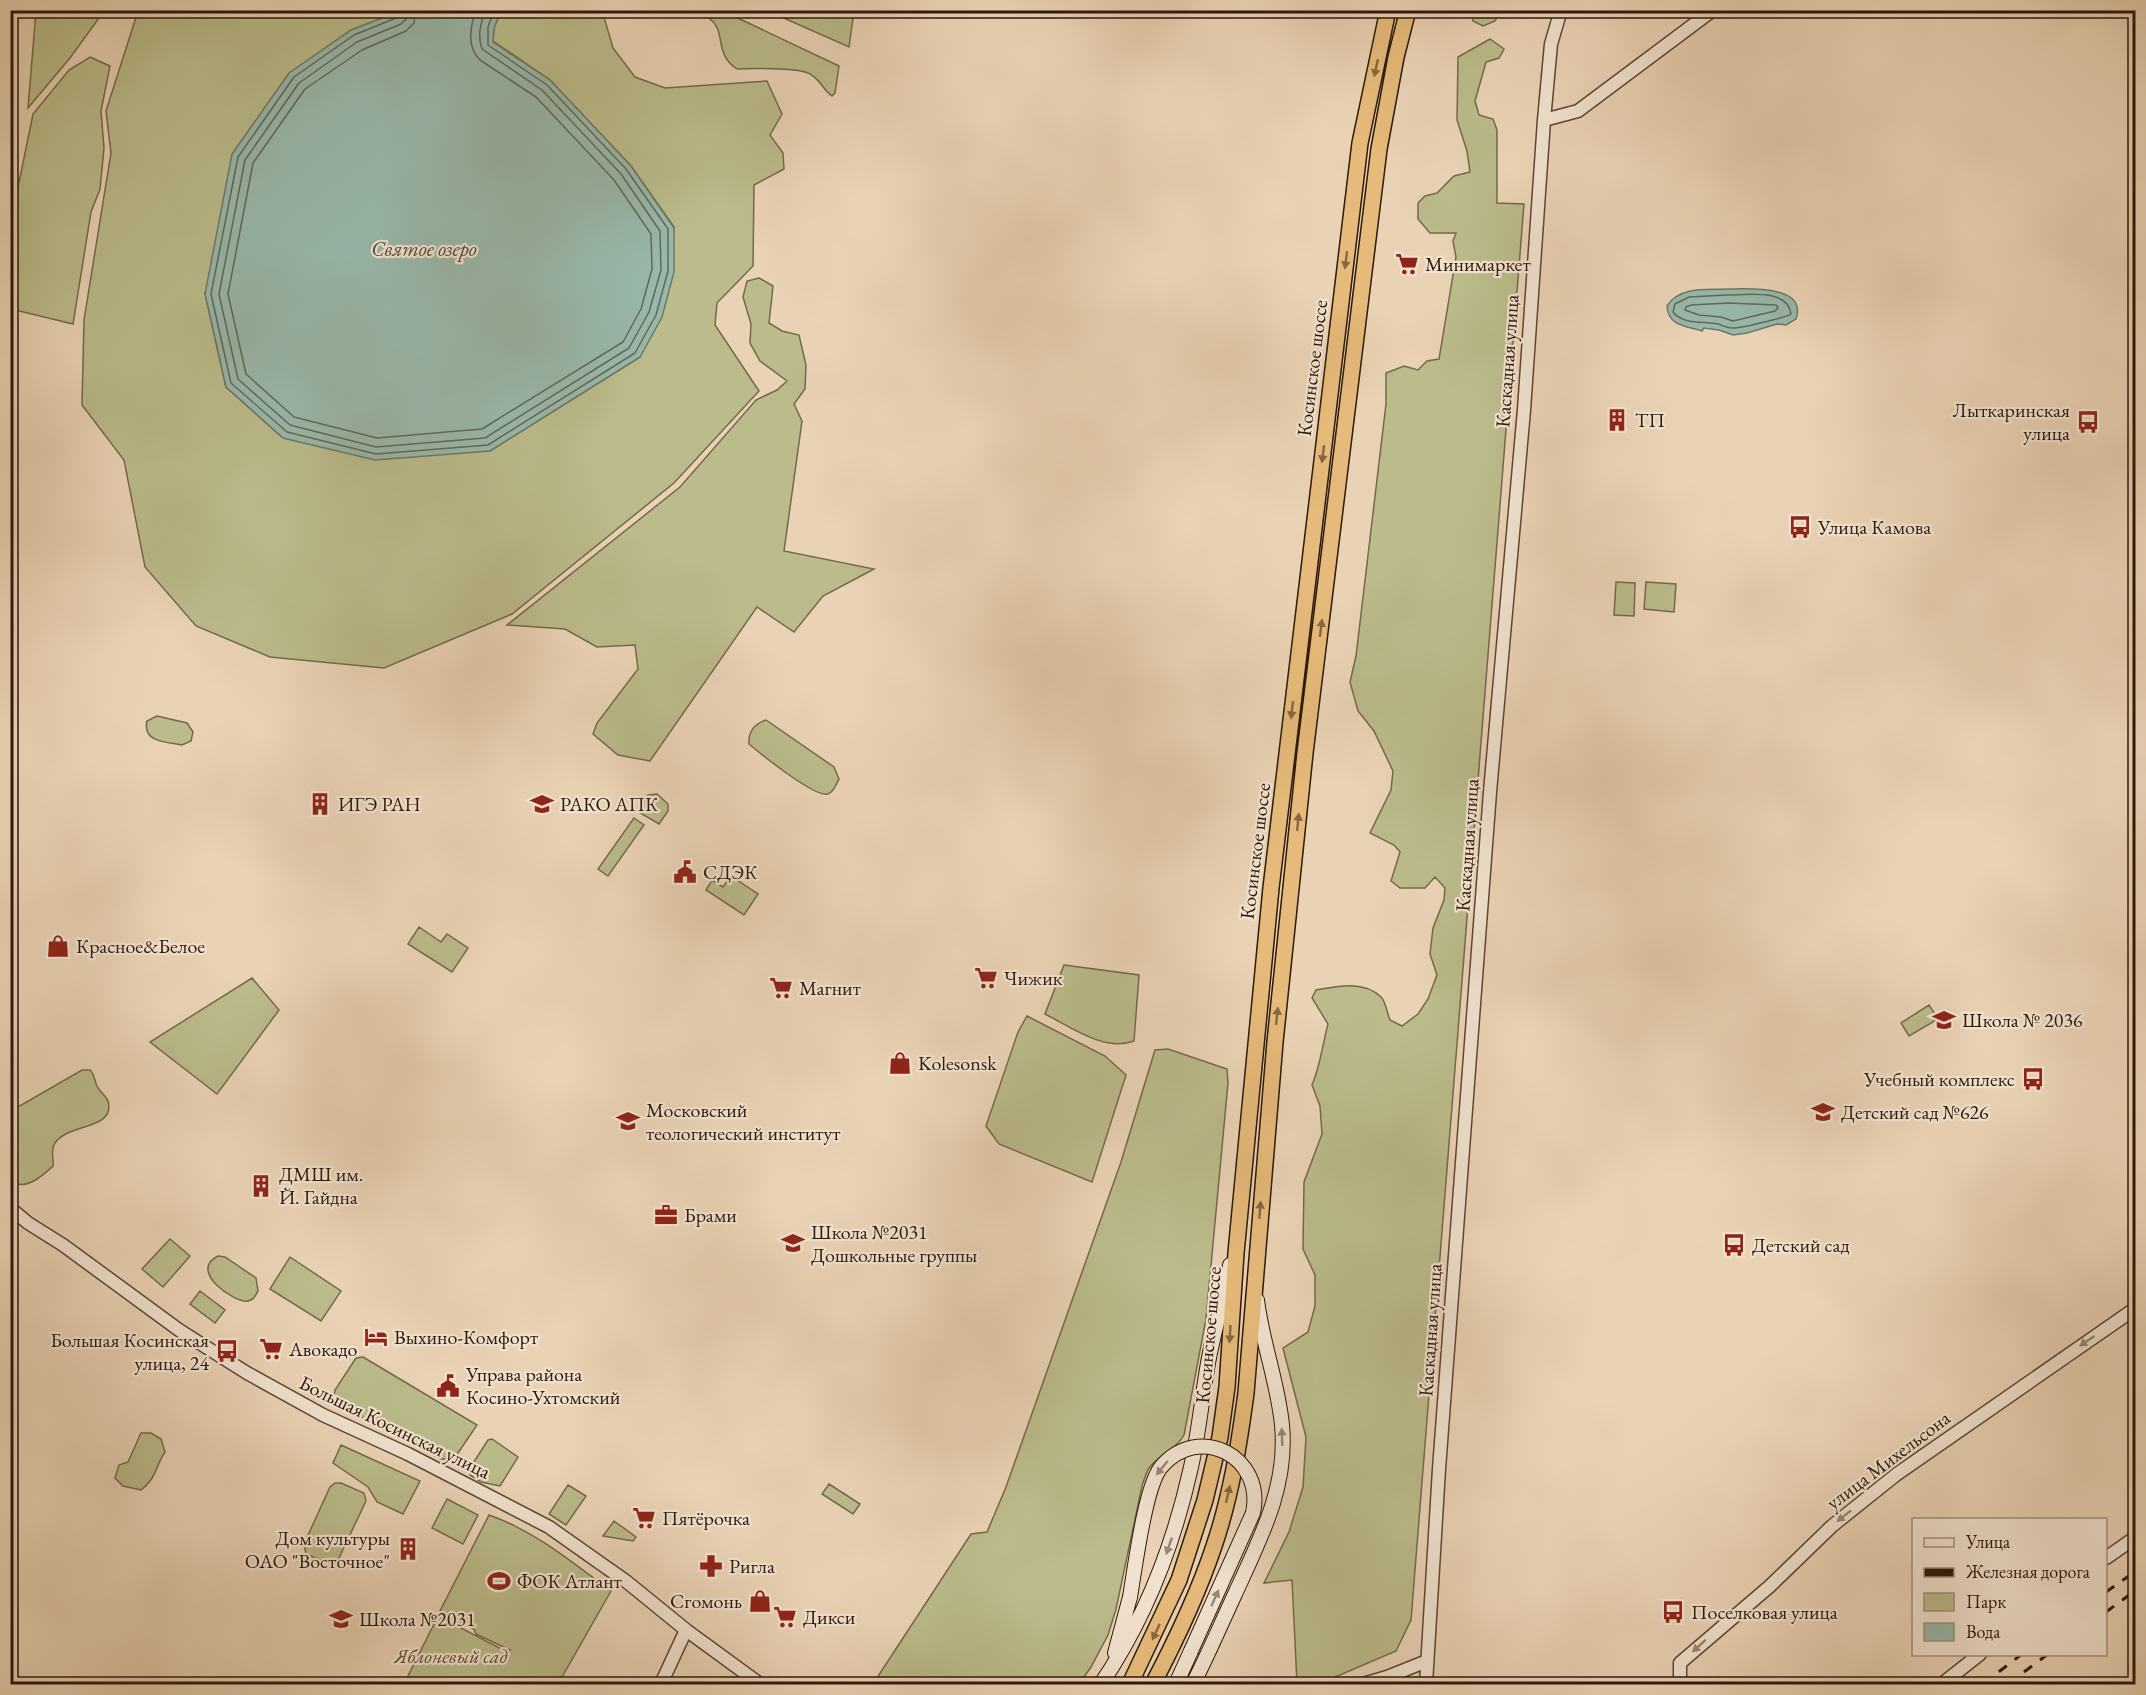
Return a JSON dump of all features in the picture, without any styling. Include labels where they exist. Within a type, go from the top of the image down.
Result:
[{"type":"highway","name":"Косинское шоссе","points":[[1132,1681],[1179,1581],[1193,1540],[1214,1464],[1227,1387],[1240,1213],[1271,888],[1360,143],[1388,10]]},
{"type":"highway","name":"Косинское шоссе","points":[[1153,1684],[1174,1644],[1214,1545],[1240,1442],[1275,1042],[1305,753],[1371,210],[1387,103],[1408,10]]},
{"type":"main road","points":[[1105,1679],[1148,1602],[1184,1496],[1197,1437],[1213,1338],[1230,1268],[1240,1213]]},
{"type":"main road","points":[[1195,1681],[1262,1534],[1279,1484],[1282,1425],[1262,1333],[1255,1268]]},
{"type":"main road","points":[[1105,1679],[1130,1597],[1151,1487],[1160,1468],[1174,1455],[1197,1447],[1213,1447],[1233,1456],[1246,1470],[1254,1488],[1253,1513],[1176,1684]]},
{"type":"street","name":"Каскадная улица","points":[[1426,1684],[1464,1136],[1490,792],[1524,410],[1544,120],[1551,44],[1561,10]]},
{"type":"street","points":[[1544,120],[1578,111],[1713,10]]},
{"type":"street","name":"Большая Косинская улица","points":[[10,1208],[179,1330],[239,1369],[323,1415],[408,1454],[549,1527],[627,1582],[686,1630],[760,1684]]},
{"type":"street","name":"улица Михельсона","points":[[1680,1684],[1680,1663],[1770,1586],[1832,1526],[1888,1482],[2136,1308]]},
{"type":"street","points":[[2107,1557],[2136,1537]]},
{"type":"street","points":[[661,1684],[686,1630]]},
{"type":"street","points":[[1942,1684],[1977,1656]]},
{"type":"street","points":[[1363,1684],[1427,1661]]},
{"type":"green space","points":[[1471,10],[1500,11],[1495,21],[1483,26],[1473,21]]},
{"type":"green space","points":[[36,11],[104,11],[70,58],[28,108]]},
{"type":"green space","points":[[138,11],[457,11],[205,293],[226,387],[283,438],[490,451],[640,357],[674,227],[631,166],[550,80],[493,41],[494,28],[501,11],[599,11],[604,17],[613,48],[635,77],[665,88],[767,81],[782,114],[770,135],[783,153],[784,169],[754,185],[753,266],[717,303],[715,325],[759,391],[674,483],[512,614],[384,668],[270,657],[196,626],[145,567],[124,460],[82,405],[84,320],[111,153],[106,111]]},
{"type":"green space","points":[[687,11],[723,11],[839,66],[835,93],[832,96],[815,78],[802,71],[737,69],[722,50],[715,24],[705,16]]},
{"type":"green space","points":[[768,11],[854,11],[849,47]]},
{"type":"green space","points":[[1490,39],[1504,49],[1499,58],[1486,62],[1475,101],[1479,115],[1493,119],[1497,130],[1497,203],[1524,204],[1411,1620],[1396,1651],[1319,1684],[1297,1684],[1292,1580],[1264,1583],[1289,1532],[1303,1487],[1306,1437],[1283,1348],[1308,1332],[1315,1306],[1315,1275],[1303,1249],[1304,1182],[1322,1134],[1320,1106],[1312,1085],[1328,1024],[1312,998],[1316,990],[1324,988],[1358,986],[1367,988],[1383,999],[1390,1020],[1402,1026],[1418,1014],[1428,999],[1437,975],[1430,954],[1433,928],[1444,900],[1445,888],[1435,877],[1425,888],[1400,888],[1391,881],[1400,852],[1394,845],[1370,833],[1391,790],[1393,771],[1374,731],[1358,711],[1350,682],[1356,656],[1386,404],[1386,373],[1404,366],[1418,370],[1427,361],[1439,359],[1456,257],[1453,241],[1456,233],[1430,233],[1418,219],[1418,203],[1425,196],[1437,193],[1454,176],[1470,172],[1467,151],[1457,120],[1458,57]]},
{"type":"green space","points":[[90,57],[110,66],[101,111],[104,148],[100,189],[91,212],[73,324],[11,309],[11,214],[33,114],[69,70]]},
{"type":"green space","points":[[759,278],[773,286],[769,323],[782,331],[799,335],[806,365],[805,389],[794,404],[802,421],[784,551],[874,569],[823,596],[794,632],[757,607],[650,761],[618,755],[593,734],[597,723],[638,669],[635,645],[597,647],[565,629],[507,625],[680,487],[756,400],[777,390],[787,381],[760,361],[750,343],[751,324],[743,297],[747,281]]},
{"type":"green space","points":[[1616,582],[1635,583],[1634,616],[1614,615]]},
{"type":"green space","points":[[1646,582],[1676,584],[1674,612],[1644,609]]},
{"type":"green space","points":[[157,716],[187,723],[193,732],[191,741],[182,745],[163,742],[152,737],[146,728],[147,721]]},
{"type":"green space","points":[[766,720],[834,767],[839,779],[832,792],[821,793],[812,789],[749,744],[753,729]]},
{"type":"green space","points":[[657,794],[668,804],[668,811],[659,824],[637,811],[648,795]]},
{"type":"green space","points":[[634,818],[644,825],[608,876],[598,869]]},
{"type":"green space","points":[[731,876],[758,894],[744,915],[706,890],[712,880],[723,887]]},
{"type":"green space","points":[[419,927],[441,942],[447,934],[468,948],[452,972],[408,944]]},
{"type":"green space","points":[[1064,965],[1139,975],[1134,1041],[1123,1044],[1100,1041],[1045,1014]]},
{"type":"green space","points":[[252,978],[279,1010],[217,1094],[150,1042]]},
{"type":"green space","points":[[1929,1005],[1938,1019],[1909,1036],[1901,1023]]},
{"type":"green space","points":[[1027,1016],[1105,1056],[1126,1075],[1092,1182],[999,1144],[986,1126],[1018,1032]]},
{"type":"green space","points":[[1168,1049],[1227,1069],[1228,1083],[1206,1319],[1184,1435],[1176,1445],[1153,1463],[1146,1474],[1116,1609],[1108,1635],[1079,1684],[873,1684],[971,1534],[987,1532],[1006,1487],[1121,1162],[1155,1050]]},
{"type":"green space","points":[[82,1070],[92,1072],[97,1086],[108,1101],[109,1110],[105,1117],[61,1137],[55,1143],[52,1152],[53,1166],[38,1178],[27,1184],[16,1184],[10,1181],[11,1107],[18,1107]]},
{"type":"green space","points":[[170,1239],[190,1256],[163,1287],[142,1269]]},
{"type":"green space","points":[[218,1256],[225,1257],[256,1278],[258,1291],[253,1299],[242,1301],[234,1297],[225,1292],[211,1278],[208,1270],[210,1262]]},
{"type":"green space","points":[[290,1257],[341,1291],[321,1321],[270,1289]]},
{"type":"green space","points":[[200,1291],[225,1310],[215,1323],[190,1304]]},
{"type":"green space","points":[[363,1357],[477,1425],[454,1459],[441,1459],[333,1402],[335,1390],[356,1358]]},
{"type":"green space","points":[[141,1433],[151,1433],[161,1439],[165,1452],[153,1477],[141,1490],[123,1486],[115,1478],[119,1465],[128,1462]]},
{"type":"green space","points":[[492,1439],[518,1457],[500,1486],[481,1482],[470,1475],[470,1468],[488,1440]]},
{"type":"green space","points":[[341,1445],[420,1481],[403,1514],[377,1502],[368,1487],[333,1463]]},
{"type":"green space","points":[[335,1483],[341,1483],[364,1493],[366,1501],[338,1560],[329,1564],[306,1554],[304,1544],[330,1487]]},
{"type":"green space","points":[[829,1484],[860,1504],[853,1514],[822,1494]]},
{"type":"green space","points":[[568,1485],[586,1496],[566,1525],[549,1514]]},
{"type":"green space","points":[[447,1499],[478,1515],[463,1544],[432,1528]]},
{"type":"green space","name":"Яблоневый сад","points":[[489,1515],[538,1539],[611,1591],[558,1684],[404,1684],[438,1616],[507,1652],[510,1650],[476,1634],[474,1629],[440,1611]]},
{"type":"green space","points":[[614,1521],[636,1537],[633,1541],[603,1536]]},
{"type":"water","name":"Святое озеро","points":[[457,11],[501,11],[494,28],[493,42],[550,80],[631,166],[674,228],[674,272],[662,317],[640,357],[490,451],[375,460],[283,438],[226,387],[205,294],[232,154],[289,73],[351,30],[395,13],[455,13]]},
{"type":"water","points":[[1760,289],[1784,294],[1793,300],[1797,308],[1796,319],[1786,325],[1777,324],[1733,335],[1719,330],[1704,328],[1702,331],[1684,326],[1674,321],[1668,313],[1667,306],[1672,300],[1686,292]]},
{"type":"railway","points":[[2107,1591],[2136,1571]]},
{"type":"railway","points":[[2107,1611],[2136,1590]]},
{"type":"railway","points":[[1983,1684],[2019,1656]]},
{"type":"railway","points":[[2008,1684],[2045,1656]]},
{"type":"place","name":"Минимаркет","points":[[1407,264]]},
{"type":"place","name":"ТП","points":[[1617,420]]},
{"type":"place","name":"Лыткаринская улица","points":[[2088,422]]},
{"type":"place","name":"Улица Камова","points":[[1800,527]]},
{"type":"place","name":"ИГЭ РАН","points":[[320,804]]},
{"type":"place","name":"РАКО АПК","points":[[542,804]]},
{"type":"place","name":"СДЭК","points":[[685,872]]},
{"type":"place","name":"Красное&Белое","points":[[58,946]]},
{"type":"place","name":"Чижик","points":[[986,978]]},
{"type":"place","name":"Магнит","points":[[781,988]]},
{"type":"place","name":"Школа № 2036","points":[[1944,1020]]},
{"type":"place","name":"Kolesonsk","points":[[900,1063]]},
{"type":"place","name":"Учебный комплекс","points":[[2033,1079]]},
{"type":"place","name":"Детский сад №626","points":[[1823,1112]]},
{"type":"place","name":"Московский теологический институт","points":[[628,1121]]},
{"type":"place","name":"ДМШ им. Й. Гайдна","points":[[261,1186]]},
{"type":"place","name":"Брами","points":[[666,1215]]},
{"type":"place","name":"Школа №2031 Дошкольные группы","points":[[793,1243]]},
{"type":"place","name":"Детский сад","points":[[1734,1245]]},
{"type":"place","name":"Выхино-Комфорт","points":[[376,1337]]},
{"type":"place","name":"Авокадо","points":[[271,1349]]},
{"type":"place","name":"Большая Косинская улица, 24","points":[[227,1351]]},
{"type":"place","name":"Управа района Косино-Ухтомский","points":[[448,1386]]},
{"type":"place","name":"Пятёрочка","points":[[644,1518]]},
{"type":"place","name":"Дом культуры ОАО \"Восточное\"","points":[[408,1549]]},
{"type":"place","name":"Ригла","points":[[711,1566]]},
{"type":"place","name":"ФОК Атлант","points":[[499,1581]]},
{"type":"place","name":"Сгомонь","points":[[760,1601]]},
{"type":"place","name":"Поселковая улица","points":[[1673,1612]]},
{"type":"place","name":"Дикси","points":[[785,1617]]},
{"type":"place","name":"Школа №2031","points":[[341,1619]]}]
